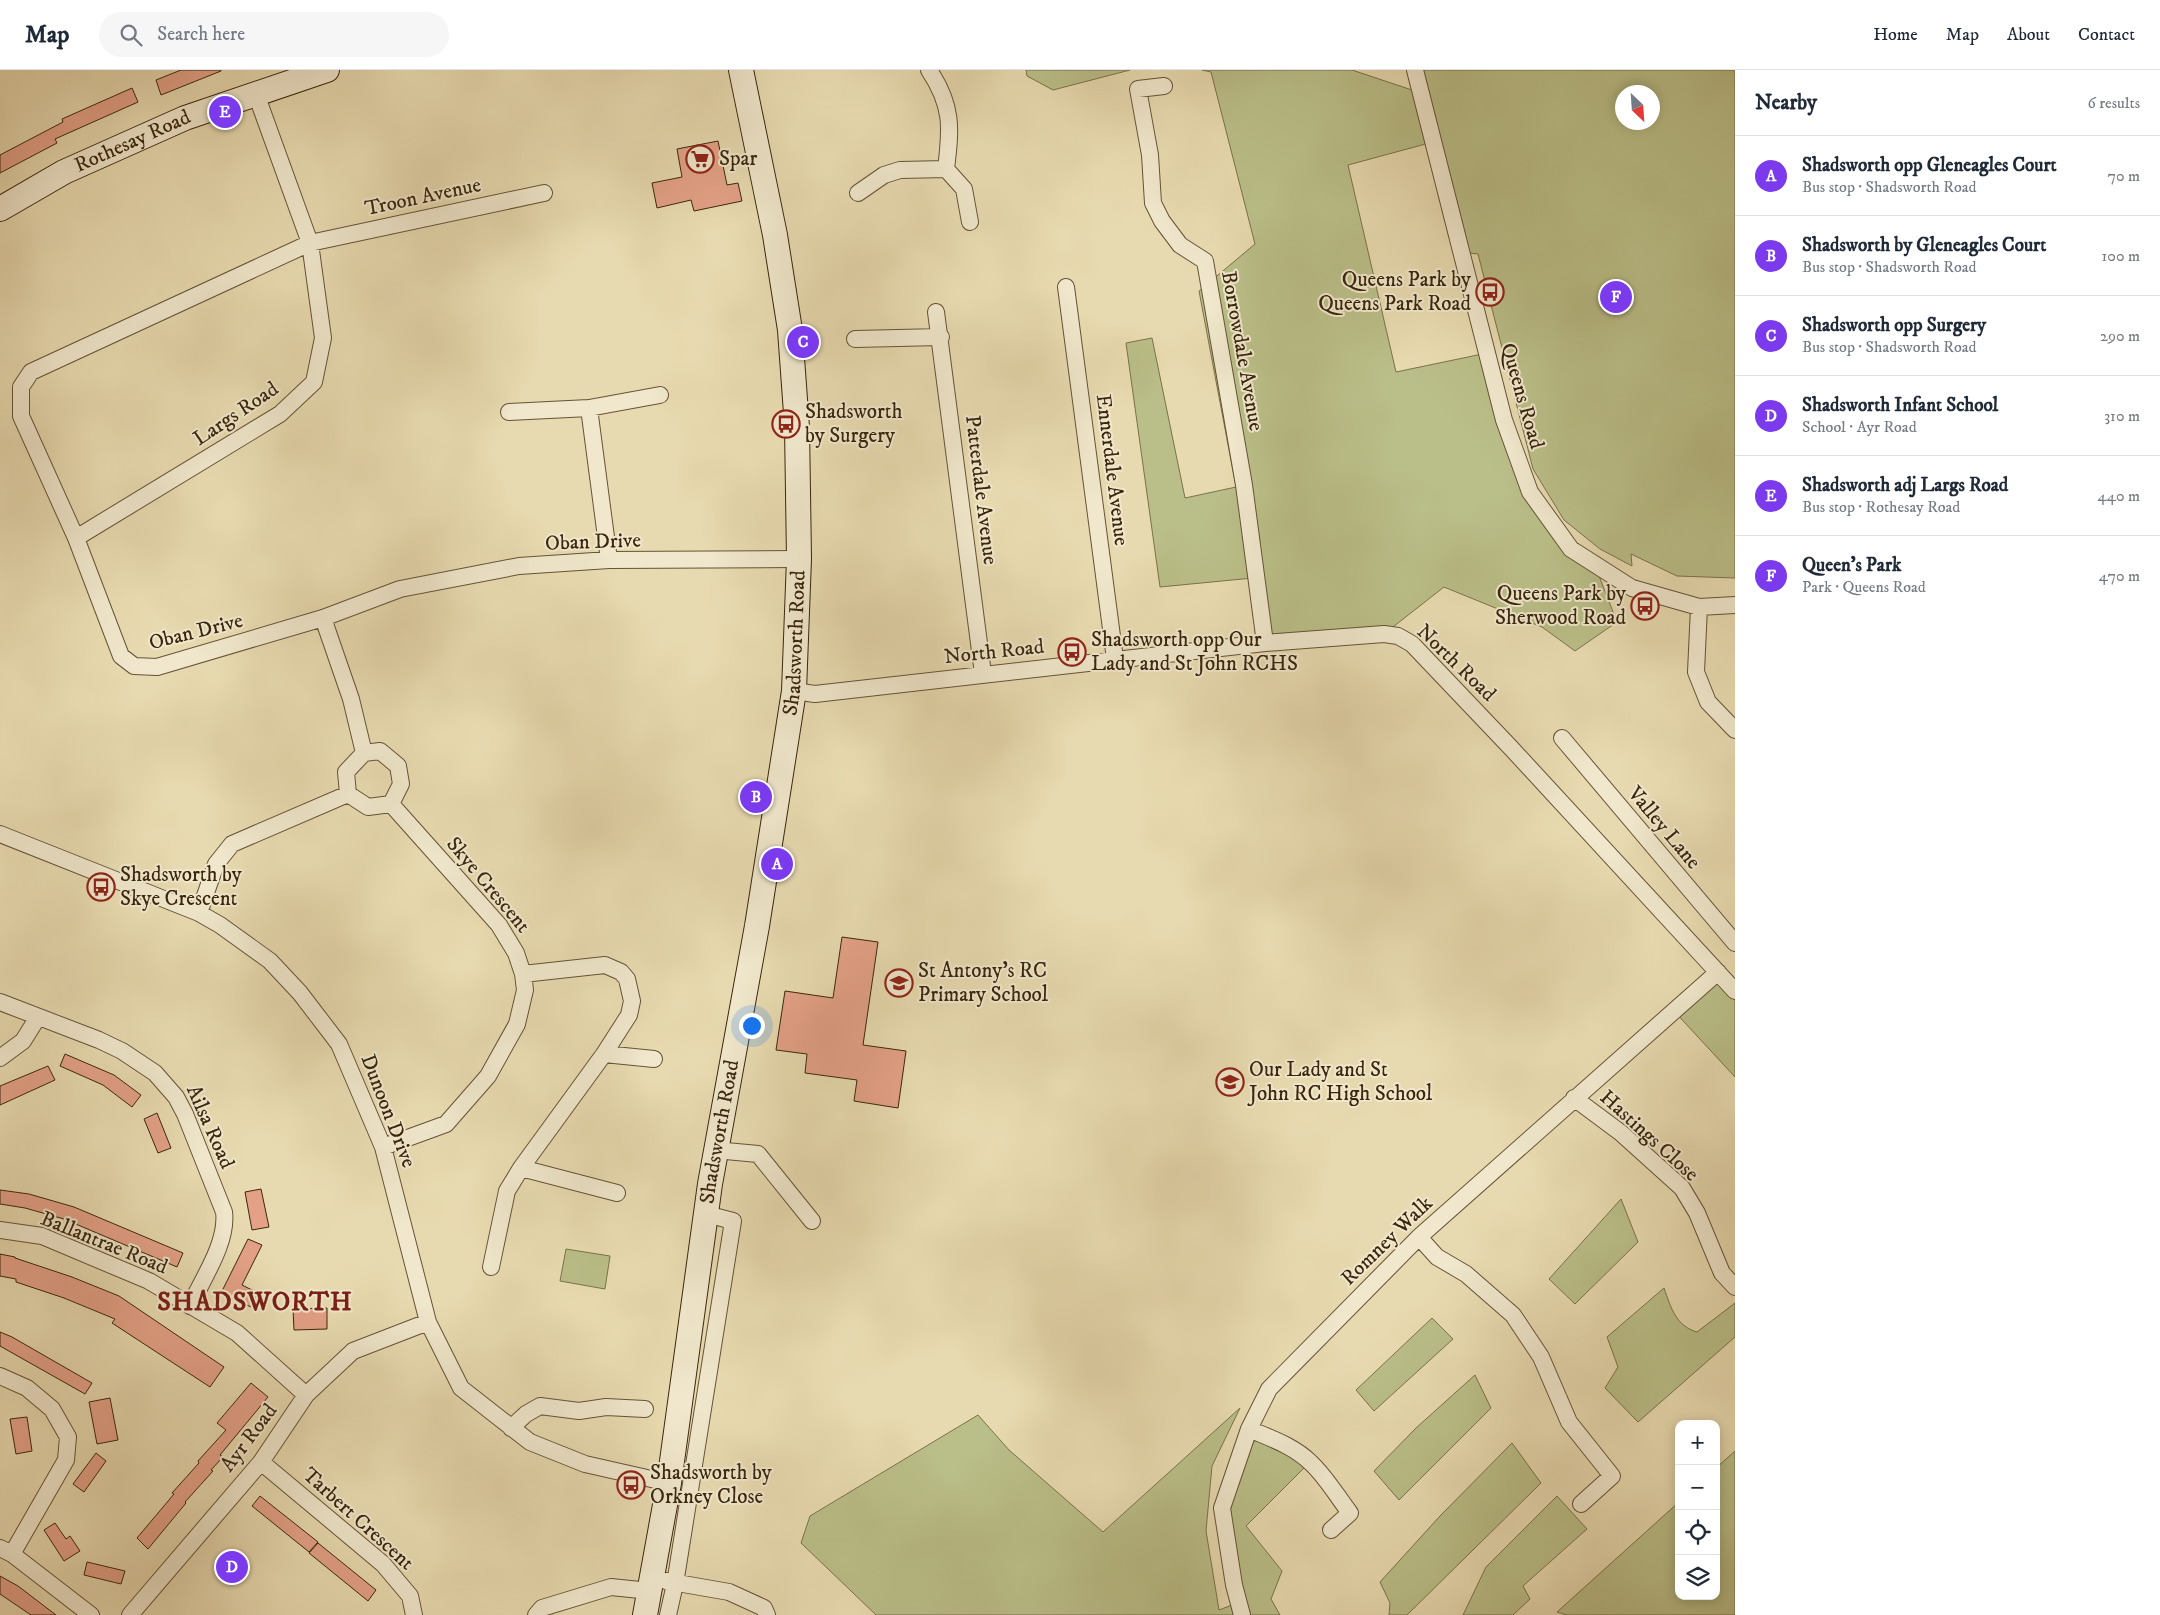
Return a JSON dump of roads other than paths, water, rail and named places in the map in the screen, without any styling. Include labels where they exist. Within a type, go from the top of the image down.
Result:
[{"type":"main road","name":"Rothesay Road","points":[[0,209],[64,172],[177,122],[327,70]]},
{"type":"main road","name":"Shadsworth Road","points":[[645,1615],[668,1483],[715,1150],[757,926],[794,691],[799,559],[797,427],[790,330],[775,234],[741,70]]},
{"type":"street","points":[[929,70],[937,82],[947,106],[951,132],[946,169],[964,190],[970,222]]},
{"type":"street","name":"Queens Road","points":[[1415,70],[1504,420],[1530,492],[1571,549],[1632,588],[1700,607],[1735,605]]},
{"type":"street","name":"Borrowdale Avenue","points":[[1164,86],[1138,89],[1150,155],[1152,204],[1180,245],[1205,261],[1244,485],[1265,643]]},
{"type":"street","name":"Largs Road","points":[[76,538],[280,414],[314,382],[323,338],[310,243],[256,94]]},
{"type":"street","points":[[858,192],[884,175],[900,170],[946,169]]},
{"type":"street","name":"Troon Avenue","points":[[310,243],[544,193]]},
{"type":"street","name":"Oban Drive","points":[[310,243],[31,372],[21,387],[21,416],[76,538],[121,656],[134,666],[157,667],[323,618],[400,589],[519,566],[608,560],[799,559]]},
{"type":"street","name":"Ennerdale Avenue","points":[[1066,287],[1115,659]]},
{"type":"street","name":"Patterdale Avenue","points":[[936,312],[941,337],[983,674]]},
{"type":"street","points":[[855,339],[941,337]]},
{"type":"street","points":[[509,412],[589,408],[660,395]]},
{"type":"street","points":[[589,408],[608,560]]},
{"type":"street","points":[[1700,607],[1696,672],[1708,702],[1735,730]]},
{"type":"street","points":[[323,618],[351,699],[364,753]]},
{"type":"street","name":"North Road","points":[[794,691],[815,694],[1265,643],[1384,634],[1398,636],[1412,644],[1512,749],[1735,991]]},
{"type":"street","name":"Valley Lane","points":[[1562,738],[1735,943]]},
{"type":"street","points":[[380,751],[398,766],[401,784],[391,804],[368,807],[348,794],[346,772],[364,753],[380,751]]},
{"type":"street","points":[[199,913],[216,864],[232,844],[348,794]]},
{"type":"street","name":"Skye Crescent","points":[[383,1147],[446,1124],[488,1076],[517,1024],[524,990],[523,974],[516,953],[499,925],[391,804]]},
{"type":"street","name":"Dunoon Drive","points":[[0,834],[199,913],[220,925],[270,961],[300,993],[339,1044],[383,1147],[428,1322],[461,1388],[530,1442],[585,1464],[668,1483]]},
{"type":"street","points":[[491,1267],[507,1191],[521,1168],[604,1054],[631,1009],[630,986],[627,979],[622,972],[605,965],[523,974]]},
{"type":"street","name":"Romney Walk","points":[[1242,1615],[1234,1585],[1222,1508],[1249,1430],[1269,1389],[1419,1237],[1718,972]]},
{"type":"street","name":"Ailsa Road","points":[[0,1002],[99,1040],[139,1061],[167,1085],[180,1106],[224,1212],[224,1231],[190,1306]]},
{"type":"street","points":[[0,1058],[23,1042],[38,1017]]},
{"type":"street","points":[[604,1054],[654,1059]]},
{"type":"street","name":"Hastings Close","points":[[1574,1098],[1620,1133],[1682,1188],[1697,1213],[1722,1273],[1735,1287]]},
{"type":"street","points":[[715,1150],[758,1154],[812,1221]]},
{"type":"street","points":[[521,1168],[617,1193]]},
{"type":"street","name":"Shadsworth Road","points":[[668,1615],[733,1221],[706,1214]]},
{"type":"street","name":"Ballantrae Road","points":[[0,1230],[42,1236],[150,1281],[238,1333],[306,1395]]},
{"type":"street","points":[[1419,1237],[1437,1257],[1466,1274],[1504,1306],[1513,1315],[1541,1357],[1569,1422],[1612,1476],[1581,1504]]},
{"type":"street","name":"Ayr Road","points":[[130,1615],[261,1462],[306,1395],[353,1351],[428,1322]]},
{"type":"street","points":[[0,1376],[27,1388],[52,1409],[68,1437],[66,1460],[6,1551],[91,1615]]},
{"type":"street","points":[[511,1428],[526,1414],[540,1406],[579,1411],[606,1407],[645,1409]]},
{"type":"street","points":[[1249,1430],[1280,1442],[1310,1462],[1317,1470],[1350,1513],[1331,1530]]},
{"type":"street","name":"Tarbert Crescent","points":[[261,1462],[383,1564],[410,1596],[414,1615]]},
{"type":"street","points":[[536,1615],[542,1608],[611,1587],[651,1583],[674,1584],[729,1592],[764,1608],[767,1615]]},
{"type":"place","name":"Shadsworth adj Largs Road","points":[[225,112]]},
{"type":"place","name":"Spar","points":[[700,159]]},
{"type":"place","name":"Queens Park by Queens Park Road","points":[[1490,292]]},
{"type":"place","name":"Queen's Park","points":[[1616,297]]},
{"type":"place","name":"Shadsworth opp Surgery","points":[[803,342]]},
{"type":"place","name":"Shadsworth by Surgery","points":[[786,424]]},
{"type":"place","name":"Queens Park by Sherwood Road","points":[[1645,606]]},
{"type":"place","name":"Shadsworth opp Our Lady and St John RCHS","points":[[1072,652]]},
{"type":"place","name":"Shadsworth by Gleneagles Court","points":[[756,797]]},
{"type":"place","name":"Shadsworth opp Gleneagles Court","points":[[777,864]]},
{"type":"place","name":"Shadsworth by Skye Crescent","points":[[101,887]]},
{"type":"place","name":"St Antony's RC Primary School","points":[[899,983]]},
{"type":"place","name":"Our Lady and St John RC High School","points":[[1230,1082]]},
{"type":"place","name":"Shadsworth by Orkney Close","points":[[631,1485]]},
{"type":"place","name":"Shadsworth Infant School","points":[[232,1567]]},
{"type":"district","name":"SHADSWORTH","points":[[255,1302]]}]
